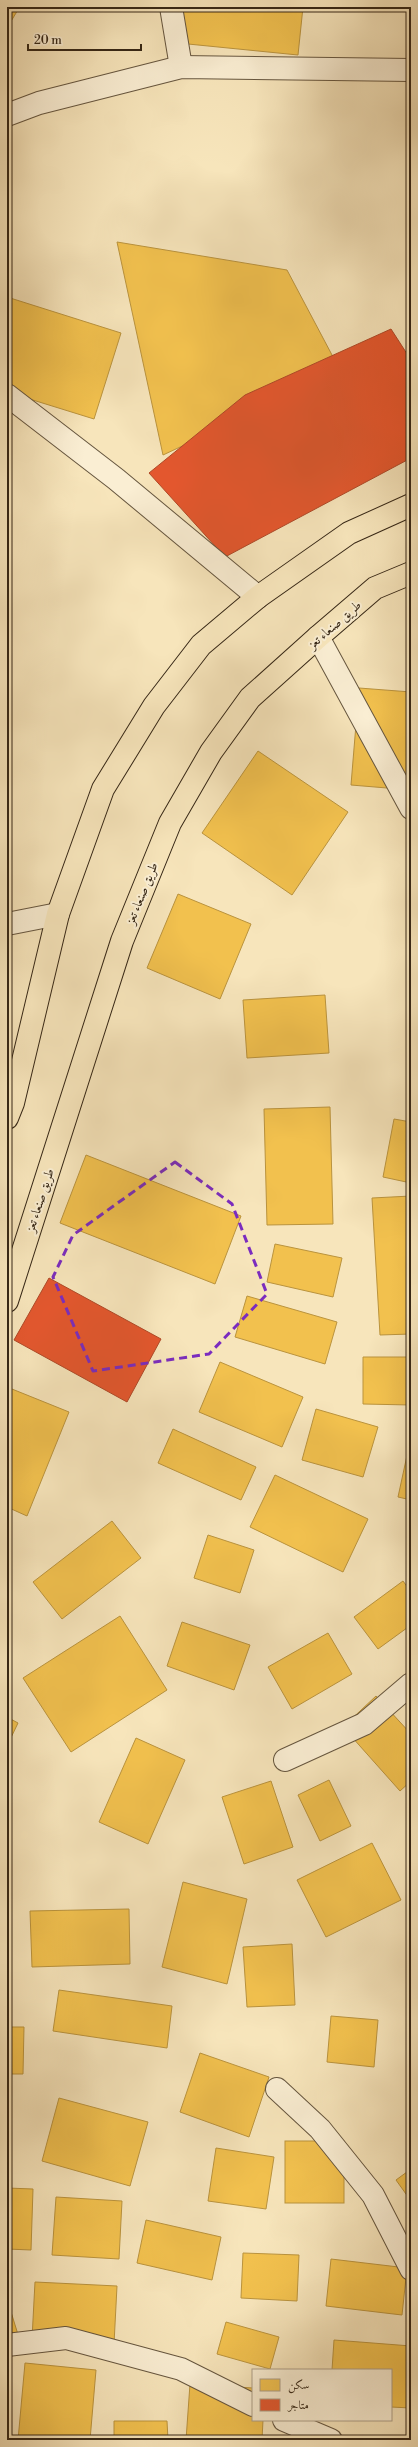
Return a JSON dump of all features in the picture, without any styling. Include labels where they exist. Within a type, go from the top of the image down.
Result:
[{"type":"highway","points":[[7,1118],[13,1103],[58,914],[103,789],[154,706],[201,646],[258,597],[349,533],[411,505]]},
{"type":"highway","name":"طريق صنعاء تعز","points":[[7,1301],[122,941],[170,823],[210,752],[250,698],[375,588],[411,573]]},
{"type":"street","points":[[171,7],[181,67]]},
{"type":"street","points":[[7,115],[39,103],[181,67],[411,70]]},
{"type":"street","points":[[7,395],[116,479],[258,597]]},
{"type":"street","points":[[318,637],[411,808]]},
{"type":"street","points":[[7,924],[58,914]]},
{"type":"street","points":[[285,1760],[364,1724],[411,1684]]},
{"type":"street","points":[[276,2089],[320,2129],[373,2196],[411,2269]]},
{"type":"street","points":[[7,2345],[66,2338],[181,2369],[252,2404]]},
{"type":"street","points":[[286,2421],[331,2440]]},
{"type":"highlighted area","points":[[175,1162],[232,1204],[267,1294],[209,1354],[93,1371],[53,1277],[73,1235]]},
{"type":"building: سكن","points":[[7,7],[19,8],[7,28]]},
{"type":"building: سكن","points":[[181,7],[303,7],[298,55],[178,43]]},
{"type":"building: سكن","points":[[117,242],[287,270],[341,372],[163,455]]},
{"type":"building: سكن","points":[[7,297],[121,333],[94,419],[7,392]]},
{"type":"building: سكن","points":[[359,688],[411,692],[411,790],[351,785]]},
{"type":"building: سكن","points":[[258,751],[348,812],[292,895],[202,833]]},
{"type":"building: سكن","points":[[178,894],[251,924],[220,999],[147,968]]},
{"type":"building: سكن","points":[[325,995],[329,1053],[247,1058],[243,1000]]},
{"type":"building: سكن","points":[[330,1107],[333,1224],[267,1225],[264,1109]]},
{"type":"building: سكن","points":[[394,1119],[411,1122],[411,1183],[383,1177]]},
{"type":"building: سكن","points":[[86,1155],[241,1216],[215,1284],[60,1223]]},
{"type":"building: سكن","points":[[411,1196],[411,1334],[380,1335],[372,1198]]},
{"type":"building: سكن","points":[[275,1244],[342,1258],[333,1297],[267,1282]]},
{"type":"building: سكن","points":[[247,1296],[337,1322],[325,1364],[235,1337]]},
{"type":"building: سكن","points":[[363,1357],[411,1357],[411,1405],[363,1404]]},
{"type":"building: سكن","points":[[220,1362],[303,1397],[282,1447],[199,1412]]},
{"type":"building: سكن","points":[[7,1387],[69,1412],[27,1516],[7,1507]]},
{"type":"building: سكن","points":[[316,1409],[378,1427],[363,1477],[302,1460]]},
{"type":"building: سكن","points":[[173,1429],[256,1467],[241,1500],[158,1463]]},
{"type":"building: سكن","points":[[411,1437],[411,1500],[398,1497]]},
{"type":"building: سكن","points":[[275,1475],[368,1519],[343,1572],[250,1527]]},
{"type":"building: سكن","points":[[112,1521],[141,1558],[62,1619],[33,1582]]},
{"type":"building: سكن","points":[[208,1535],[254,1550],[240,1593],[194,1578]]},
{"type":"building: سكن","points":[[403,1581],[411,1592],[411,1625],[378,1649],[354,1617]]},
{"type":"building: سكن","points":[[120,1616],[167,1690],[71,1752],[23,1678]]},
{"type":"building: سكن","points":[[182,1622],[250,1645],[234,1690],[167,1666]]},
{"type":"building: سكن","points":[[328,1633],[352,1674],[292,1709],[268,1667]]},
{"type":"building: سكن","points":[[376,1696],[411,1734],[411,1781],[400,1791],[343,1727]]},
{"type":"building: سكن","points":[[7,1717],[18,1723],[7,1746]]},
{"type":"building: سكن","points":[[136,1738],[185,1760],[148,1844],[99,1822]]},
{"type":"building: سكن","points":[[329,1780],[351,1826],[320,1841],[298,1795]]},
{"type":"building: سكن","points":[[271,1781],[293,1847],[244,1864],[222,1797]]},
{"type":"building: سكن","points":[[372,1843],[401,1900],[326,1937],[297,1880]]},
{"type":"building: سكن","points":[[183,1882],[247,1899],[227,1984],[162,1967]]},
{"type":"building: سكن","points":[[129,1909],[130,1964],[32,1967],[30,1911]]},
{"type":"building: سكن","points":[[292,1944],[295,2005],[247,2007],[243,1947]]},
{"type":"building: سكن","points":[[59,1990],[172,2006],[167,2048],[53,2031]]},
{"type":"building: سكن","points":[[331,2016],[378,2020],[374,2067],[327,2062]]},
{"type":"building: سكن","points":[[7,2027],[24,2027],[23,2074],[7,2074]]},
{"type":"building: سكن","points":[[200,2053],[269,2077],[249,2137],[180,2112]]},
{"type":"building: سكن","points":[[59,2098],[148,2122],[130,2186],[42,2161]]},
{"type":"building: سكن","points":[[7,2119],[11,2147],[7,2148]]},
{"type":"building: سكن","points":[[285,2141],[344,2141],[344,2203],[285,2203]]},
{"type":"building: سكن","points":[[216,2148],[274,2157],[266,2209],[208,2201]]},
{"type":"building: سكن","points":[[411,2169],[411,2201],[396,2180]]},
{"type":"building: سكن","points":[[7,2188],[33,2189],[31,2250],[7,2249]]},
{"type":"building: سكن","points":[[56,2197],[122,2201],[119,2259],[52,2255]]},
{"type":"building: سكن","points":[[146,2220],[221,2237],[212,2280],[137,2263]]},
{"type":"building: سكن","points":[[243,2253],[299,2255],[297,2301],[241,2298]]},
{"type":"building: سكن","points":[[331,2259],[407,2268],[402,2315],[326,2306]]},
{"type":"building: سكن","points":[[35,2282],[117,2286],[114,2344],[32,2339]]},
{"type":"building: سكن","points":[[7,2299],[20,2341],[7,2344]]},
{"type":"building: سكن","points":[[226,2322],[279,2337],[270,2369],[217,2354]]},
{"type":"building: سكن","points":[[334,2340],[411,2346],[411,2408],[392,2407],[392,2369],[332,2369]]},
{"type":"building: سكن","points":[[25,2363],[96,2370],[90,2440],[18,2440]]},
{"type":"building: سكن","points":[[190,2384],[252,2388],[252,2421],[263,2421],[262,2440],[186,2440]]},
{"type":"building: سكن","points":[[114,2421],[167,2421],[168,2440],[114,2440]]},
{"type":"building: متاجر","points":[[391,329],[411,360],[411,458],[225,557],[149,473],[245,395]]},
{"type":"building: متاجر","points":[[49,1278],[161,1339],[127,1402],[14,1340]]}]
